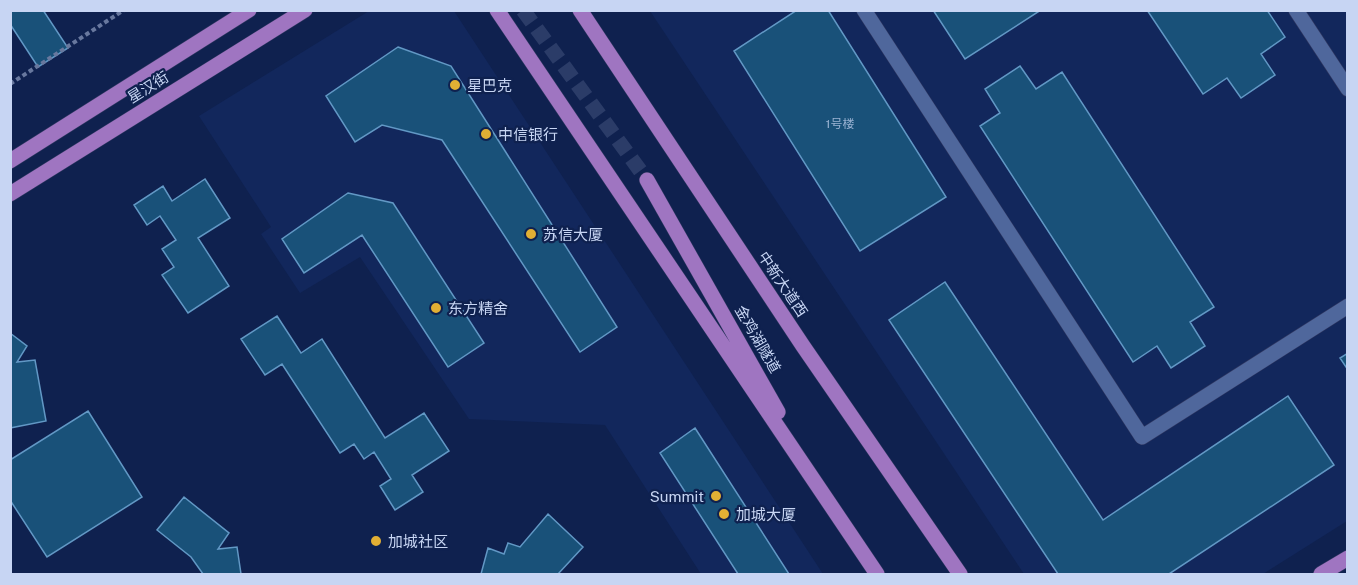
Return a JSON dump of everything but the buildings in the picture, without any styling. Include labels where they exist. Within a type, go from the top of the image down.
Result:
[{"type":"main road","name":"星汉街","points":[[10,161],[249,10]]},
{"type":"main road","name":"星汉街","points":[[10,194],[305,10]]},
{"type":"main road","points":[[497,10],[877,574]]},
{"type":"main road","name":"中新大道西","points":[[580,10],[803,346],[960,574]]},
{"type":"main road","name":"金鸡湖隧道","points":[[647,180],[837,516]]},
{"type":"main road","points":[[1321,574],[1347,558]]},
{"type":"lane","points":[[864,10],[1142,437],[1347,306]]},
{"type":"lane","points":[[1296,10],[1347,89]]},
{"type":"path","points":[[10,84],[124,10]]},
{"type":"shaded area","points":[[369,11],[454,11],[823,574],[701,574],[605,425],[469,419],[360,257],[300,293],[261,234],[271,227],[199,116]]},
{"type":"shaded area","points":[[650,11],[1347,11],[1347,521],[1263,574],[1024,574]]},
{"type":"tunnel","points":[[523,10],[647,180]]},
{"type":"place","name":"星巴克","points":[[455,85]]},
{"type":"place","name":"中信银行","points":[[486,134]]},
{"type":"place","name":"苏信大厦","points":[[531,234]]},
{"type":"place","name":"东方精舍","points":[[436,308]]},
{"type":"place","name":"Summit","points":[[716,496]]},
{"type":"place","name":"加城大厦","points":[[724,514]]},
{"type":"place","name":"加城社区","points":[[376,541]]}]
